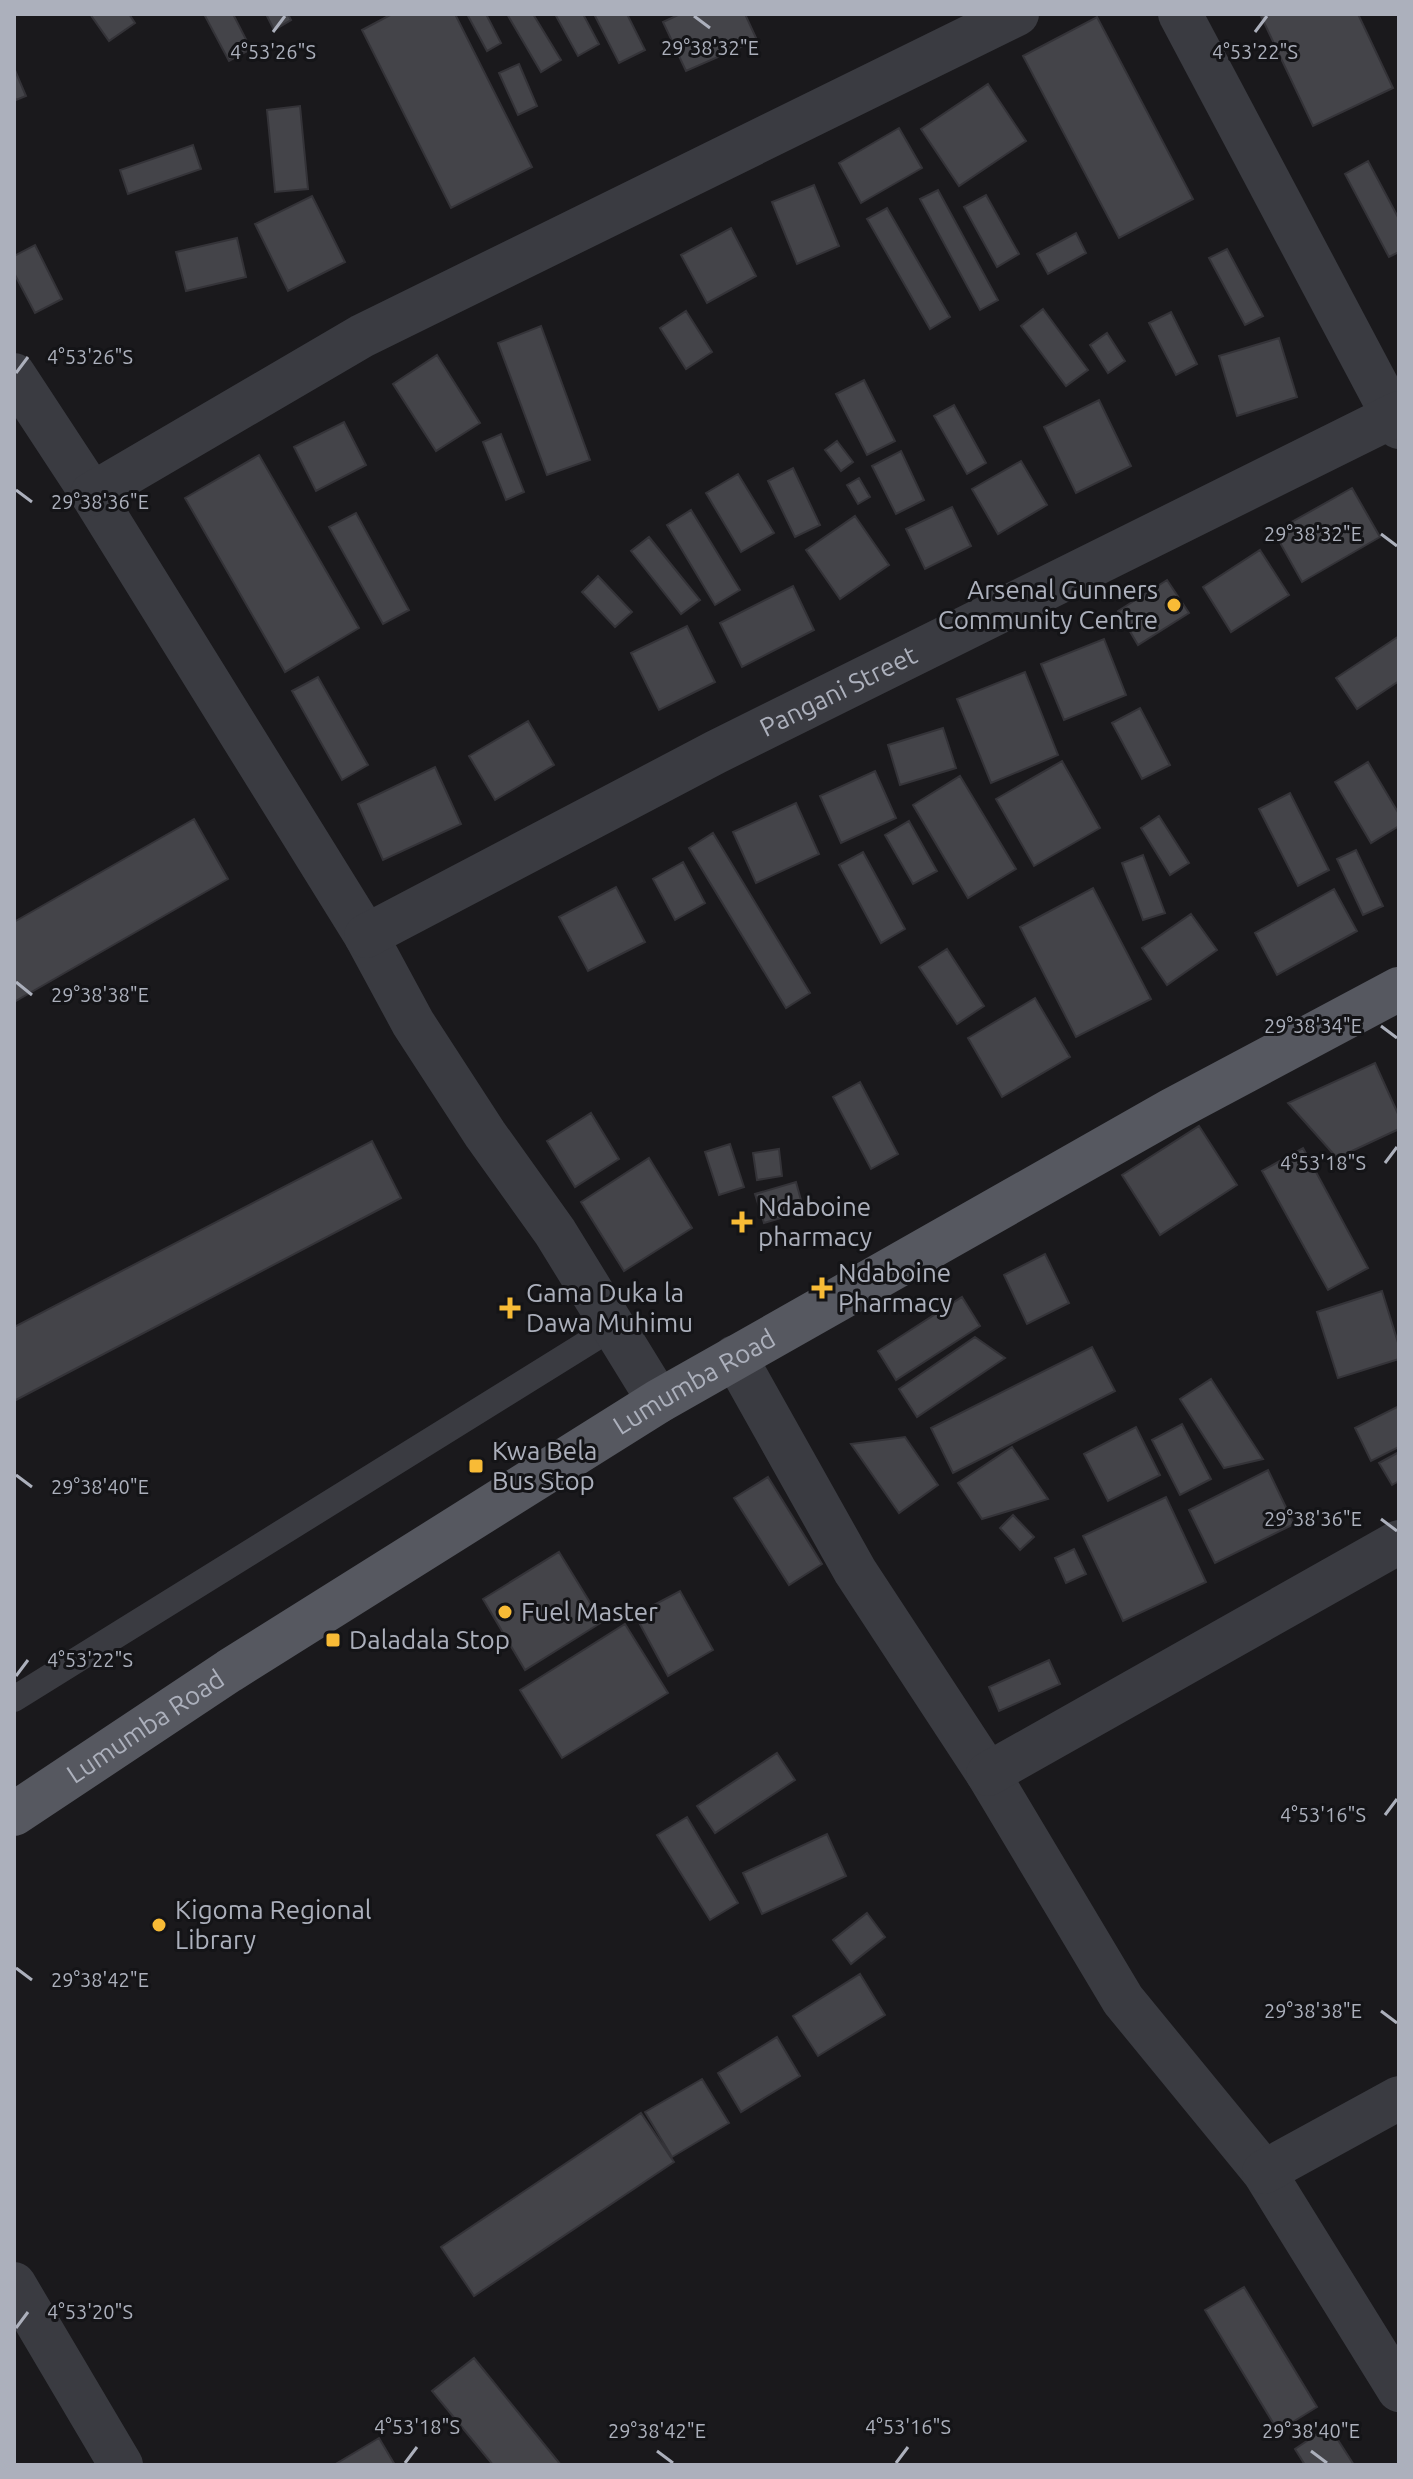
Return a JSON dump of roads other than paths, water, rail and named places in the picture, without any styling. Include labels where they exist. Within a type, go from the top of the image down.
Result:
[{"type":"main road","name":"Lumumba Road","points":[[14,1814],[242,1663],[659,1401],[1172,1110],[1399,989]]},
{"type":"street","points":[[92,494],[362,336],[1017,14]]},
{"type":"street","points":[[1180,14],[1397,419]]},
{"type":"street","points":[[14,375],[92,494],[366,936],[413,1023],[485,1134],[555,1232],[659,1401]]},
{"type":"street","name":"Pangani Street","points":[[366,936],[716,752],[1397,419]]},
{"type":"street","points":[[735,1357],[855,1571],[988,1774],[1123,2000],[1264,2172],[1399,2390]]},
{"type":"street","points":[[988,1774],[1399,1542]]},
{"type":"street","points":[[1264,2172],[1399,2098]]},
{"type":"street","points":[[14,2284],[121,2465]]},
{"type":"lane","points":[[14,1699],[613,1327]]},
{"type":"place","name":"Arsenal Gunners Community Centre","points":[[1174,605]]},
{"type":"place","name":"Ndaboine pharmacy","points":[[742,1222]]},
{"type":"place","name":"Ndaboine Pharmacy","points":[[822,1288]]},
{"type":"place","name":"Gama Duka la Dawa Muhimu","points":[[510,1308]]},
{"type":"place","name":"Kwa Bela Bus Stop","points":[[476,1466]]},
{"type":"place","name":"Fuel Master","points":[[505,1612]]},
{"type":"place","name":"Daladala Stop","points":[[333,1640]]},
{"type":"place","name":"Kigoma Regional Library","points":[[159,1925]]}]
